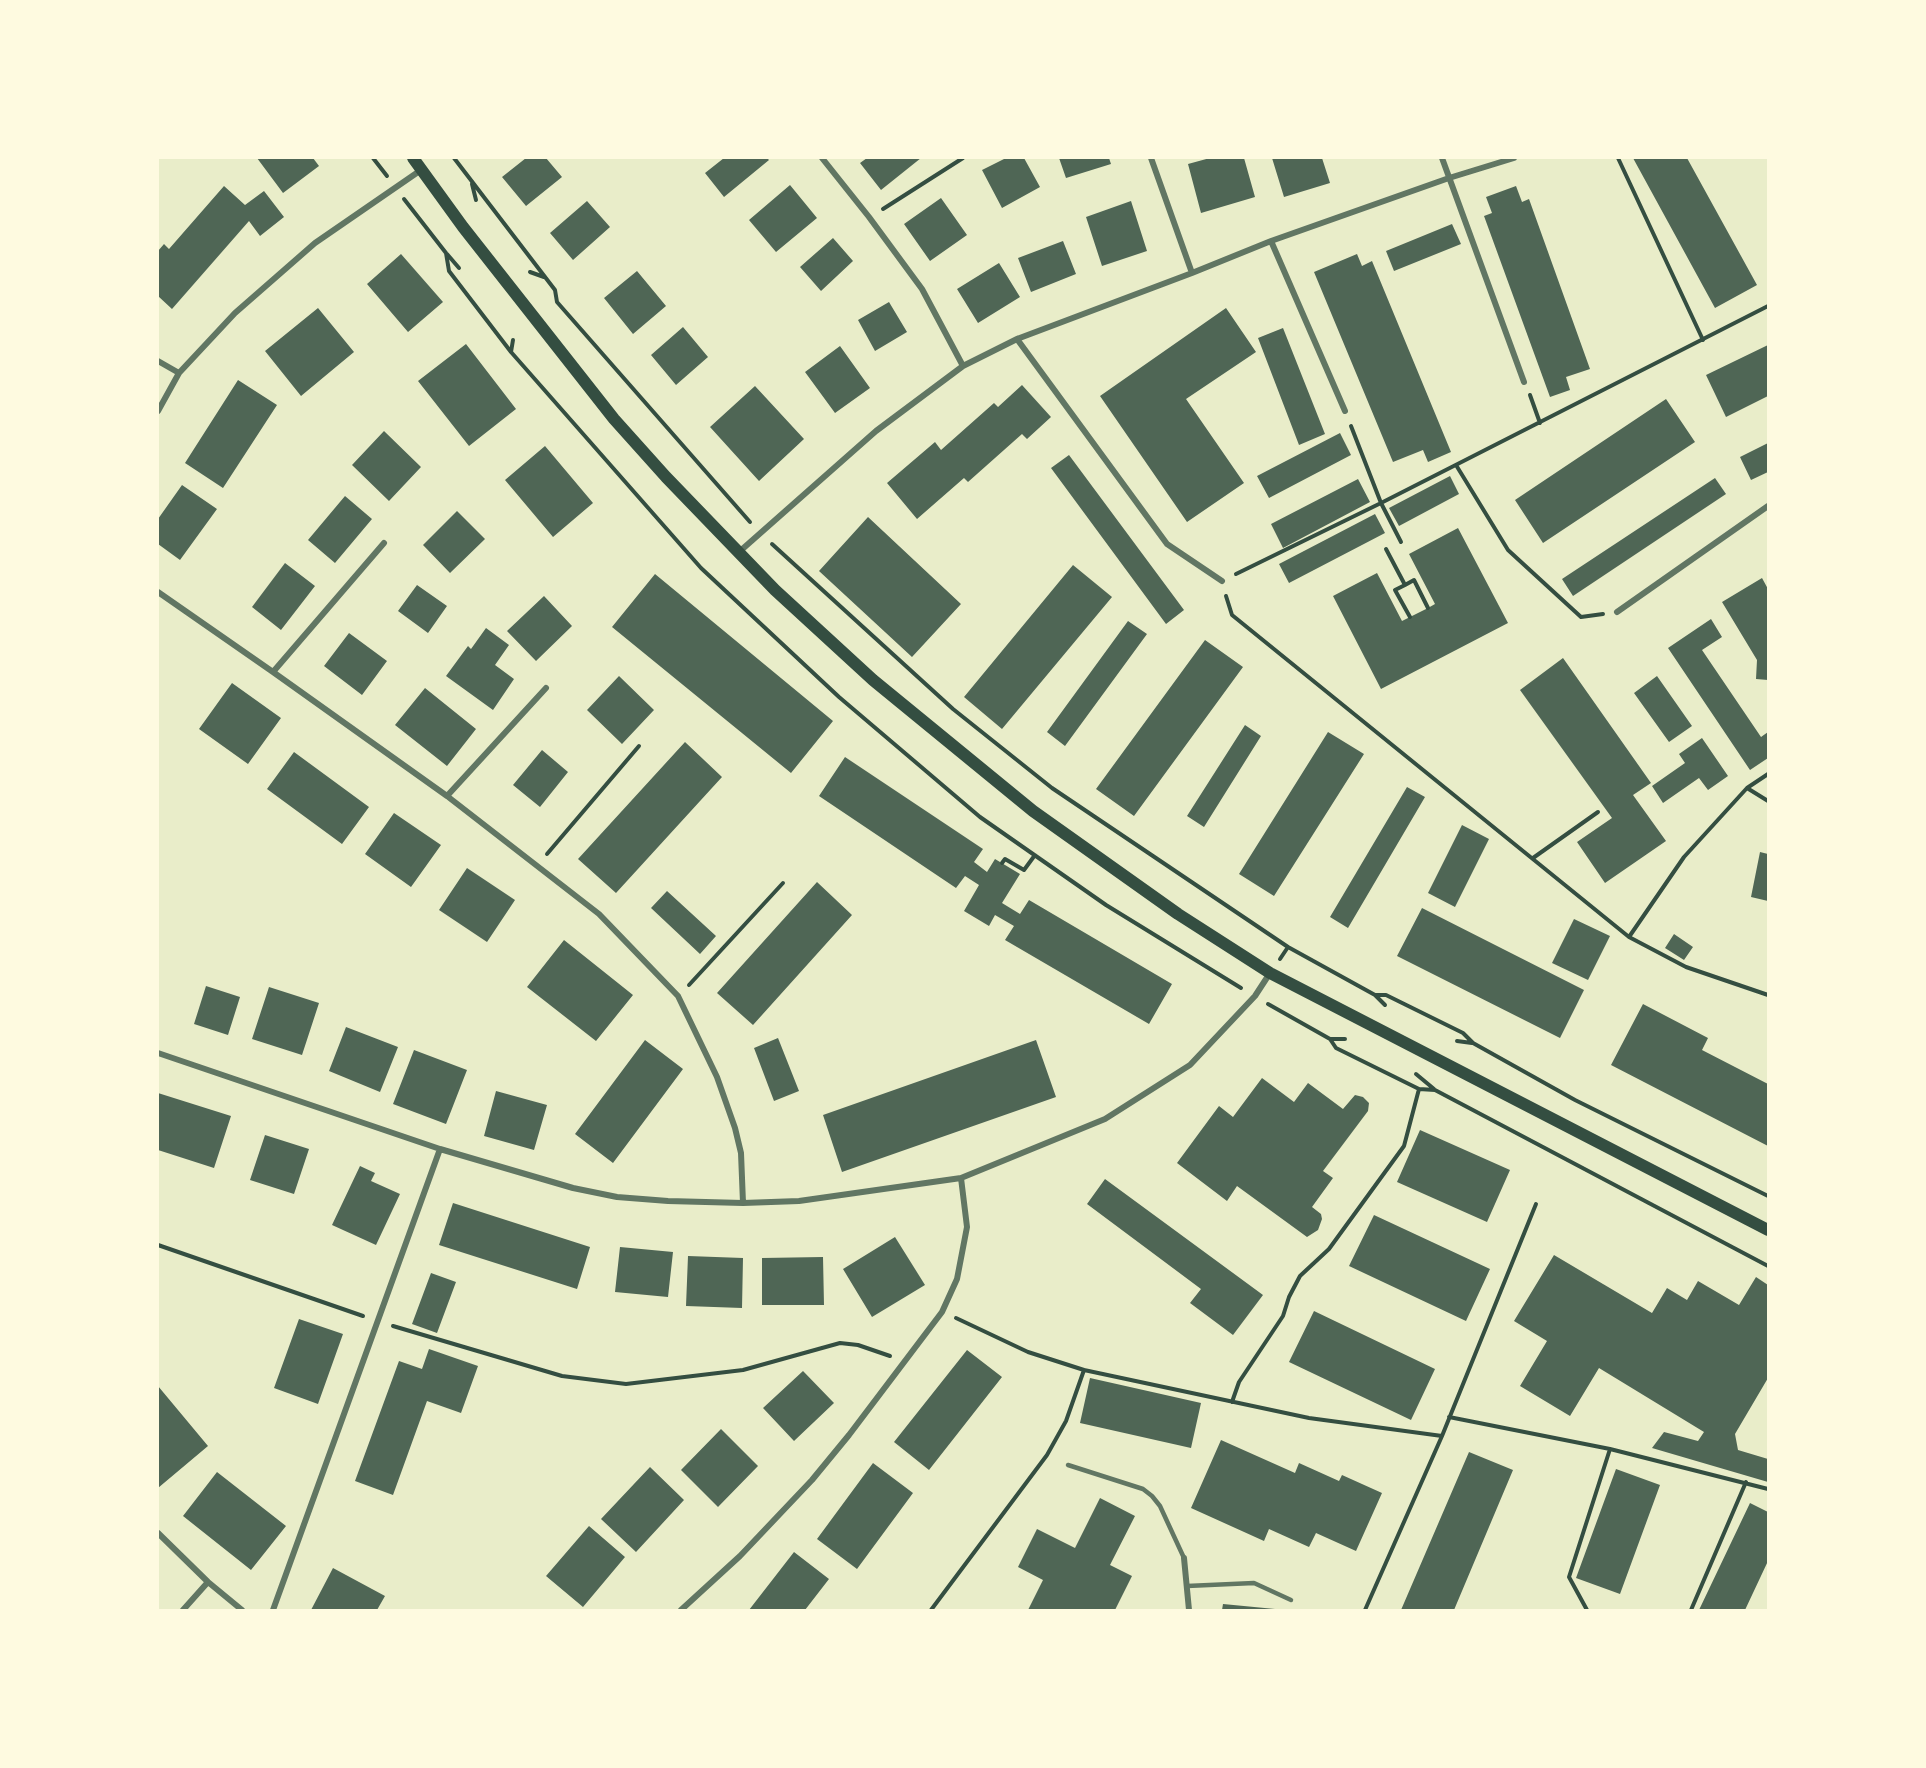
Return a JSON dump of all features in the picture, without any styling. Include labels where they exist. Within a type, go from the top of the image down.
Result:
[{"type":"main road","points":[[413,158],[463,227],[614,419],[738,553],[873,680],[1033,812],[1178,914],[1270,973],[1768,1230]]},
{"type":"street","points":[[822,158],[922,289],[963,366]]},
{"type":"street","points":[[1151,158],[1191,273]]},
{"type":"street","points":[[1442,158],[1524,382]]},
{"type":"street","points":[[738,553],[876,430],[963,366],[1017,339],[1271,241],[1449,178],[1514,158]]},
{"type":"street","points":[[158,411],[179,373],[235,313],[315,243],[421,170]]},
{"type":"street","points":[[1271,241],[1345,411]]},
{"type":"street","points":[[1017,339],[1167,544],[1222,581]]},
{"type":"street","points":[[158,361],[179,373]]},
{"type":"street","points":[[1617,612],[1768,506]]},
{"type":"street","points":[[273,672],[384,543]]},
{"type":"street","points":[[158,592],[447,796],[599,914],[678,996],[717,1077],[735,1128],[741,1153],[742,1203]]},
{"type":"street","points":[[447,796],[546,688]]},
{"type":"street","points":[[158,1053],[440,1149],[573,1188],[617,1197],[668,1201],[742,1203],[799,1201],[961,1178],[1105,1119],[1190,1065],[1254,996],[1270,973]]},
{"type":"street","points":[[273,1611],[440,1149]]},
{"type":"street","points":[[681,1611],[778,1518],[849,1435],[942,1312],[957,1279],[966,1235],[961,1178]]},
{"type":"street","points":[[158,1533],[208,1582],[242,1611]]},
{"type":"street","points":[[1184,1558],[1189,1611]]},
{"type":"street","points":[[183,1611],[208,1582]]},
{"type":"lane","points":[[1068,1465],[1143,1489],[1152,1496],[1160,1506],[1184,1558]]},
{"type":"lane","points":[[1186,1586],[1254,1583],[1291,1600]]},
{"type":"path","points":[[454,158],[555,290],[557,302],[760,534],[953,709],[1052,788],[1288,947],[1375,995],[1385,1005]]},
{"type":"path","points":[[869,217],[963,158]]},
{"type":"path","points":[[1618,158],[1703,340]]},
{"type":"path","points":[[471,181],[476,200]]},
{"type":"path","points":[[446,253],[459,268]]},
{"type":"path","points":[[530,272],[545,278]]},
{"type":"path","points":[[1768,306],[1540,423],[1222,581],[1232,615],[1629,937],[1686,967],[1768,995]]},
{"type":"path","points":[[511,352],[513,339]]},
{"type":"path","points":[[1524,382],[1540,423]]},
{"type":"path","points":[[1345,411],[1381,503],[1401,542]]},
{"type":"path","points":[[1456,465],[1508,550],[1581,617],[1617,612]]},
{"type":"path","points":[[1386,549],[1404,585]]},
{"type":"path","points":[[1410,617],[1395,590],[1414,580],[1428,608]]},
{"type":"path","points":[[537,866],[639,746]]},
{"type":"path","points":[[1629,937],[1684,857],[1747,788],[1768,774]]},
{"type":"path","points":[[1747,788],[1768,801]]},
{"type":"path","points":[[1533,858],[1598,812]]},
{"type":"path","points":[[1002,863],[1005,859],[1024,870],[1035,855]]},
{"type":"path","points":[[678,996],[783,884]]},
{"type":"path","points":[[1375,995],[1386,995],[1463,1034],[1473,1043],[1575,1100],[1768,1196]]},
{"type":"path","points":[[1330,1039],[1345,1039]]},
{"type":"path","points":[[1457,1041],[1473,1043]]},
{"type":"path","points":[[1416,1074],[1435,1090]]},
{"type":"path","points":[[1232,1402],[1239,1382],[1283,1316],[1300,1276],[1329,1249],[1404,1146],[1419,1089]]},
{"type":"path","points":[[1365,1611],[1442,1436],[1536,1204]]},
{"type":"path","points":[[158,1245],[379,1322],[562,1376],[617,1383],[649,1383],[743,1370],[840,1343],[873,1348],[903,1364]]},
{"type":"path","points":[[942,1312],[1028,1352],[1084,1370],[1309,1418],[1442,1436]]},
{"type":"path","points":[[931,1611],[1047,1455],[1066,1421],[1084,1370]]},
{"type":"path","points":[[1449,1418],[1610,1449],[1768,1489]]},
{"type":"path","points":[[1587,1611],[1569,1577],[1610,1449]]},
{"type":"path","points":[[1691,1611],[1746,1482]]},
{"type":"building","points":[[257,158],[313,158],[319,166],[283,193]]},
{"type":"building","points":[[526,158],[546,158],[562,177],[526,206],[502,177]]},
{"type":"building","points":[[724,158],[767,158],[769,160],[724,197],[705,173]]},
{"type":"building","points":[[867,158],[921,158],[881,190],[860,163]]},
{"type":"building","points":[[1006,158],[1024,158],[1040,187],[1002,208],[982,170]]},
{"type":"building","points":[[1059,158],[1109,158],[1111,164],[1066,178]]},
{"type":"building","points":[[1210,158],[1244,158],[1255,197],[1201,213],[1188,164]]},
{"type":"building","points":[[1272,158],[1322,158],[1330,183],[1284,197]]},
{"type":"building","points":[[1633,158],[1687,158],[1757,285],[1715,308]]},
{"type":"building","points":[[790,185],[817,218],[776,252],[749,220]]},
{"type":"building","points":[[224,186],[245,205],[264,191],[284,217],[260,236],[249,221],[172,309],[158,296],[158,251],[164,244],[169,249]]},
{"type":"building","points":[[1516,186],[1522,202],[1529,199],[1590,369],[1566,377],[1570,390],[1550,397],[1484,216],[1492,213],[1486,197]]},
{"type":"building","points":[[941,198],[967,235],[930,261],[904,224]]},
{"type":"building","points":[[587,201],[610,227],[573,260],[550,233]]},
{"type":"building","points":[[1131,201],[1147,251],[1102,266],[1086,217]]},
{"type":"building","points":[[1452,224],[1461,244],[1394,271],[1386,251]]},
{"type":"building","points":[[833,238],[853,261],[821,291],[800,267]]},
{"type":"building","points":[[1063,241],[1076,274],[1031,292],[1018,258]]},
{"type":"building","points":[[401,254],[443,302],[408,332],[367,284]]},
{"type":"building","points":[[1357,254],[1362,266],[1372,261],[1451,452],[1428,462],[1423,450],[1393,462],[1314,272]]},
{"type":"building","points":[[999,263],[1020,297],[978,323],[957,289]]},
{"type":"building","points":[[637,271],[666,306],[633,334],[604,298]]},
{"type":"building","points":[[889,302],[907,332],[875,351],[858,320]]},
{"type":"building","points":[[318,308],[354,352],[301,396],[265,351]]},
{"type":"building","points":[[1226,308],[1256,352],[1186,399],[1244,483],[1187,522],[1100,396]]},
{"type":"building","points":[[683,327],[708,357],[676,385],[651,355]]},
{"type":"building","points":[[1283,328],[1325,434],[1299,445],[1258,338]]},
{"type":"building","points":[[466,344],[516,409],[469,446],[418,381]]},
{"type":"building","points":[[1768,345],[1768,396],[1726,417],[1706,375]]},
{"type":"building","points":[[840,346],[870,388],[835,413],[805,372]]},
{"type":"building","points":[[238,380],[277,405],[223,488],[185,463]]},
{"type":"building","points":[[1022,385],[1051,417],[1027,439],[1022,434],[968,482],[964,478],[917,519],[887,483],[935,442],[941,450],[994,403],[998,407]]},
{"type":"building","points":[[755,386],[804,439],[759,481],[710,427]]},
{"type":"building","points":[[1666,399],[1695,442],[1543,543],[1515,500]]},
{"type":"building","points":[[384,431],[421,467],[389,501],[352,465]]},
{"type":"building","points":[[1340,433],[1351,455],[1269,498],[1257,476]]},
{"type":"building","points":[[1768,443],[1768,472],[1751,480],[1740,457]]},
{"type":"building","points":[[545,446],[593,503],[553,537],[505,480]]},
{"type":"building","points":[[1069,455],[1184,610],[1166,624],[1051,468]]},
{"type":"building","points":[[1450,476],[1459,494],[1399,526],[1389,508]]},
{"type":"building","points":[[1715,478],[1726,494],[1573,596],[1562,579]]},
{"type":"building","points":[[1358,479],[1370,502],[1283,548],[1271,524]]},
{"type":"building","points":[[182,485],[217,509],[180,560],[158,544],[158,519]]},
{"type":"building","points":[[345,496],[372,519],[335,563],[308,540]]},
{"type":"building","points":[[457,511],[485,539],[450,573],[423,545]]},
{"type":"building","points":[[1375,514],[1385,533],[1289,583],[1279,564]]},
{"type":"building","points":[[868,517],[961,604],[912,657],[819,571]]},
{"type":"building","points":[[1458,528],[1508,623],[1381,689],[1333,596],[1377,573],[1402,621],[1428,608],[1435,604],[1409,554]]},
{"type":"building","points":[[285,563],[315,586],[281,630],[252,607]]},
{"type":"building","points":[[1073,565],[1112,597],[1002,729],[964,697]]},
{"type":"building","points":[[655,574],[833,721],[791,773],[612,627]]},
{"type":"building","points":[[1762,578],[1768,589],[1768,680],[1756,679],[1757,660],[1722,602]]},
{"type":"building","points":[[417,585],[447,606],[428,633],[398,611]]},
{"type":"building","points":[[544,596],[572,626],[536,661],[507,631]]},
{"type":"building","points":[[1711,619],[1722,637],[1702,650],[1761,737],[1768,732],[1768,758],[1750,770],[1668,648]]},
{"type":"building","points":[[1128,621],[1147,634],[1065,746],[1047,732]]},
{"type":"building","points":[[486,628],[509,645],[495,665],[514,679],[493,710],[446,676],[468,646],[471,649]]},
{"type":"building","points":[[349,633],[387,661],[362,695],[324,666]]},
{"type":"building","points":[[1205,640],[1243,667],[1134,816],[1096,789]]},
{"type":"building","points":[[1563,658],[1651,783],[1633,795],[1666,841],[1605,883],[1577,842],[1612,818],[1520,690]]},
{"type":"building","points":[[619,676],[654,710],[622,744],[587,710]]},
{"type":"building","points":[[1657,676],[1692,726],[1669,742],[1634,693]]},
{"type":"building","points":[[232,683],[281,718],[248,764],[199,729]]},
{"type":"building","points":[[425,688],[476,729],[447,766],[395,725]]},
{"type":"building","points":[[1245,725],[1261,736],[1204,827],[1187,816]]},
{"type":"building","points":[[1328,732],[1364,754],[1274,896],[1239,874]]},
{"type":"building","points":[[1702,738],[1728,776],[1708,790],[1699,778],[1663,803],[1652,786],[1685,763],[1679,754]]},
{"type":"building","points":[[685,742],[722,777],[616,893],[578,859]]},
{"type":"building","points":[[542,750],[568,772],[540,807],[513,785]]},
{"type":"building","points":[[294,752],[369,807],[342,844],[267,789]]},
{"type":"building","points":[[845,757],[983,849],[974,862],[987,872],[995,859],[1020,874],[1002,903],[1020,914],[1029,900],[1172,984],[1149,1024],[1005,940],[1014,926],[995,915],[989,926],[964,911],[979,885],[965,876],[956,888],[819,796]]},
{"type":"building","points":[[1407,787],[1425,797],[1348,928],[1330,917]]},
{"type":"building","points":[[394,813],[441,845],[411,887],[365,854]]},
{"type":"building","points":[[1462,825],[1489,839],[1455,907],[1428,893]]},
{"type":"building","points":[[1760,852],[1768,854],[1768,901],[1751,897]]},
{"type":"building","points":[[467,868],[515,900],[487,942],[439,910]]},
{"type":"building","points":[[817,882],[852,915],[753,1025],[717,993]]},
{"type":"building","points":[[667,891],[716,936],[700,954],[651,908]]},
{"type":"building","points":[[1422,908],[1584,990],[1560,1038],[1397,956]]},
{"type":"building","points":[[1574,919],[1610,936],[1588,980],[1552,963]]},
{"type":"building","points":[[1674,934],[1693,947],[1684,960],[1665,948]]},
{"type":"building","points":[[564,940],[633,995],[596,1041],[527,987]]},
{"type":"building","points":[[206,986],[240,997],[228,1035],[194,1024]]},
{"type":"building","points":[[269,987],[319,1003],[302,1055],[252,1039]]},
{"type":"building","points":[[1643,1004],[1708,1038],[1702,1050],[1768,1084],[1768,1146],[1611,1065]]},
{"type":"building","points":[[346,1027],[398,1047],[380,1092],[329,1071]]},
{"type":"building","points":[[778,1038],[799,1091],[774,1101],[754,1048]]},
{"type":"building","points":[[645,1040],[683,1069],[613,1163],[575,1134]]},
{"type":"building","points":[[1036,1040],[1056,1097],[842,1172],[823,1115]]},
{"type":"building","points":[[414,1050],[467,1070],[446,1124],[393,1104]]},
{"type":"building","points":[[1262,1078],[1294,1102],[1308,1083],[1343,1109],[1355,1095],[1363,1097],[1369,1103],[1368,1111],[1323,1171],[1333,1178],[1312,1207],[1321,1214],[1322,1219],[1318,1230],[1307,1237],[1237,1186],[1227,1201],[1177,1163],[1219,1106],[1233,1117]]},
{"type":"building","points":[[496,1091],[547,1105],[534,1150],[484,1136]]},
{"type":"building","points":[[158,1093],[231,1116],[214,1168],[158,1150]]},
{"type":"building","points":[[1420,1130],[1510,1170],[1487,1222],[1397,1182]]},
{"type":"building","points":[[265,1135],[309,1149],[294,1194],[250,1180]]},
{"type":"building","points":[[360,1166],[375,1173],[371,1181],[400,1194],[376,1245],[332,1225]]},
{"type":"building","points":[[1105,1179],[1263,1295],[1233,1335],[1190,1303],[1201,1289],[1087,1204]]},
{"type":"building","points":[[453,1203],[590,1247],[577,1289],[439,1245]]},
{"type":"building","points":[[1374,1215],[1490,1269],[1466,1321],[1349,1266]]},
{"type":"building","points":[[895,1237],[925,1285],[872,1317],[843,1269]]},
{"type":"building","points":[[620,1247],[673,1252],[668,1297],[615,1292]]},
{"type":"building","points":[[1554,1255],[1652,1313],[1667,1288],[1687,1300],[1698,1281],[1739,1305],[1756,1277],[1768,1285],[1768,1378],[1735,1434],[1738,1450],[1768,1459],[1768,1482],[1652,1448],[1664,1432],[1698,1441],[1704,1432],[1599,1368],[1570,1416],[1520,1386],[1547,1341],[1514,1321]]},
{"type":"building","points":[[688,1256],[743,1258],[742,1308],[686,1306]]},
{"type":"building","points":[[823,1257],[824,1305],[762,1305],[762,1258]]},
{"type":"building","points":[[431,1273],[456,1282],[437,1333],[412,1324]]},
{"type":"building","points":[[1314,1311],[1435,1369],[1411,1420],[1289,1362]]},
{"type":"building","points":[[299,1319],[343,1334],[318,1404],[274,1388]]},
{"type":"building","points":[[429,1349],[478,1366],[461,1413],[427,1401],[393,1495],[355,1481],[399,1361],[422,1369]]},
{"type":"building","points":[[967,1350],[1002,1377],[929,1470],[894,1442]]},
{"type":"building","points":[[803,1371],[834,1403],[794,1441],[763,1408]]},
{"type":"building","points":[[1090,1378],[1201,1403],[1191,1448],[1080,1423]]},
{"type":"building","points":[[158,1386],[208,1446],[158,1488]]},
{"type":"building","points":[[721,1429],[758,1466],[718,1507],[681,1470]]},
{"type":"building","points":[[1221,1440],[1295,1473],[1299,1463],[1339,1481],[1342,1475],[1382,1493],[1356,1551],[1316,1533],[1309,1547],[1269,1529],[1264,1541],[1191,1508]]},
{"type":"building","points":[[1469,1452],[1513,1470],[1454,1610],[1401,1610]]},
{"type":"building","points":[[873,1463],[913,1493],[857,1569],[817,1539]]},
{"type":"building","points":[[650,1467],[684,1500],[636,1552],[601,1519]]},
{"type":"building","points":[[1616,1469],[1660,1485],[1620,1594],[1576,1578]]},
{"type":"building","points":[[217,1472],[286,1526],[251,1570],[183,1516]]},
{"type":"building","points":[[1100,1498],[1135,1516],[1110,1565],[1132,1576],[1115,1610],[1028,1610],[1043,1580],[1018,1567],[1037,1529],[1075,1548]]},
{"type":"building","points":[[1750,1503],[1768,1512],[1768,1561],[1745,1610],[1699,1610]]},
{"type":"building","points":[[589,1526],[625,1557],[583,1607],[546,1576]]},
{"type":"building","points":[[794,1552],[829,1579],[805,1610],[749,1610]]},
{"type":"building","points":[[333,1568],[385,1596],[377,1610],[311,1610]]},
{"type":"building","points":[[1223,1604],[1275,1609],[1275,1610],[1222,1610]]}]
